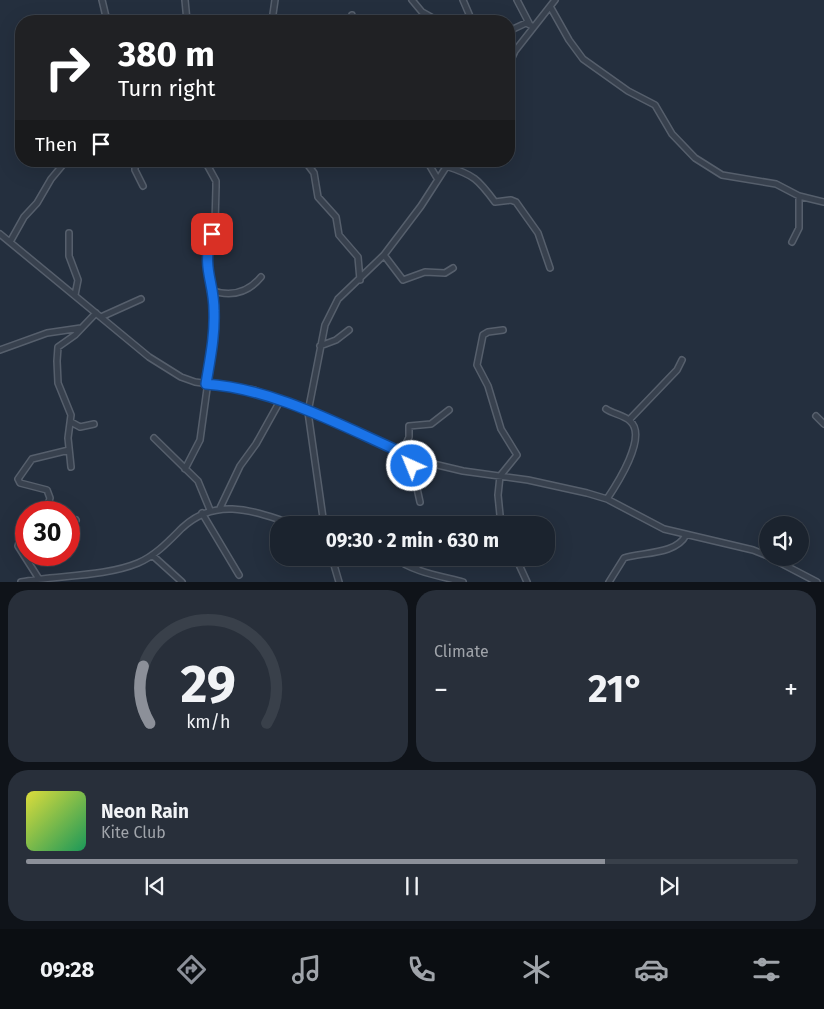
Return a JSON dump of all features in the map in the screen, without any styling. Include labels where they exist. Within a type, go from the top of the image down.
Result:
[{"type":"street","points":[[102,0],[106,15]]},
{"type":"street","points":[[185,0],[186,15]]},
{"type":"street","points":[[273,15],[275,0]]},
{"type":"street","points":[[412,0],[422,12],[427,15]]},
{"type":"street","points":[[463,0],[469,15]]},
{"type":"street","points":[[516,0],[529,23],[534,27]]},
{"type":"street","points":[[515,50],[551,8],[555,0]]},
{"type":"street","points":[[551,8],[569,40],[583,59],[628,92],[655,105],[672,134],[694,158],[722,174],[776,184],[799,196],[824,202]]},
{"type":"street","points":[[515,29],[529,23]]},
{"type":"street","points":[[10,242],[24,217],[37,203],[51,179],[61,167]]},
{"type":"street","points":[[135,167],[143,186]]},
{"type":"street","points":[[185,469],[200,440],[206,384],[214,340],[214,312],[207,256],[215,224],[216,181],[208,167]]},
{"type":"street","points":[[310,167],[314,172],[318,197],[336,217],[339,235],[358,256],[360,280]]},
{"type":"street","points":[[430,167],[436,178]]},
{"type":"street","points":[[323,516],[308,412],[320,346],[330,312],[338,299],[384,255],[421,206],[436,178],[445,167]]},
{"type":"street","points":[[449,167],[472,176],[486,187],[495,202],[511,200],[516,202],[538,233],[550,268]]},
{"type":"street","points":[[792,242],[799,228],[799,196]]},
{"type":"street","points":[[69,233],[69,256],[78,280],[75,295]]},
{"type":"street","points":[[0,234],[98,315],[181,378],[206,384],[254,390],[410,456],[463,471],[571,489],[607,499],[664,529],[730,544],[759,554]]},
{"type":"street","points":[[384,255],[403,280],[425,272],[445,273],[453,268]]},
{"type":"street","points":[[210,290],[221,294],[235,294],[254,285],[260,277]]},
{"type":"street","points":[[71,467],[68,430],[71,422],[70,410],[58,383],[56,361],[58,347],[98,315],[141,299]]},
{"type":"street","points":[[0,350],[47,333],[81,328]]},
{"type":"street","points":[[320,346],[332,342],[349,330]]},
{"type":"street","points":[[500,516],[498,495],[500,476],[518,455],[501,429],[491,394],[476,362],[483,335],[488,332],[502,330]]},
{"type":"street","points":[[629,420],[678,370],[682,360]]},
{"type":"street","points":[[220,508],[240,466],[256,444],[280,400]]},
{"type":"street","points":[[606,409],[629,420],[635,430],[635,445],[618,483],[607,499]]},
{"type":"street","points":[[402,453],[409,437],[409,426],[431,424],[449,410]]},
{"type":"street","points":[[816,416],[824,424]]},
{"type":"street","points":[[71,422],[80,427],[94,424]]},
{"type":"street","points":[[154,438],[203,488],[210,510]]},
{"type":"street","points":[[49,501],[47,490],[20,483],[18,479],[32,459],[69,450]]},
{"type":"street","points":[[410,456],[420,502]]},
{"type":"street","points":[[21,582],[129,566],[152,555],[202,513],[210,510],[220,508],[270,517]]},
{"type":"street","points":[[202,513],[239,575]]},
{"type":"street","points":[[610,582],[624,558],[656,553],[680,543],[686,535]]},
{"type":"street","points":[[152,555],[182,582]]},
{"type":"street","points":[[31,566],[39,578]]},
{"type":"street","points":[[334,566],[339,582]]},
{"type":"street","points":[[411,566],[463,582]]},
{"type":"street","points":[[520,566],[527,582]]},
{"type":"street","points":[[786,566],[817,582]]},
{"type":"route","points":[[212,234],[207,264],[214,305],[214,340],[206,384],[254,390],[280,400],[342,425],[410,456],[412,466]]}]
